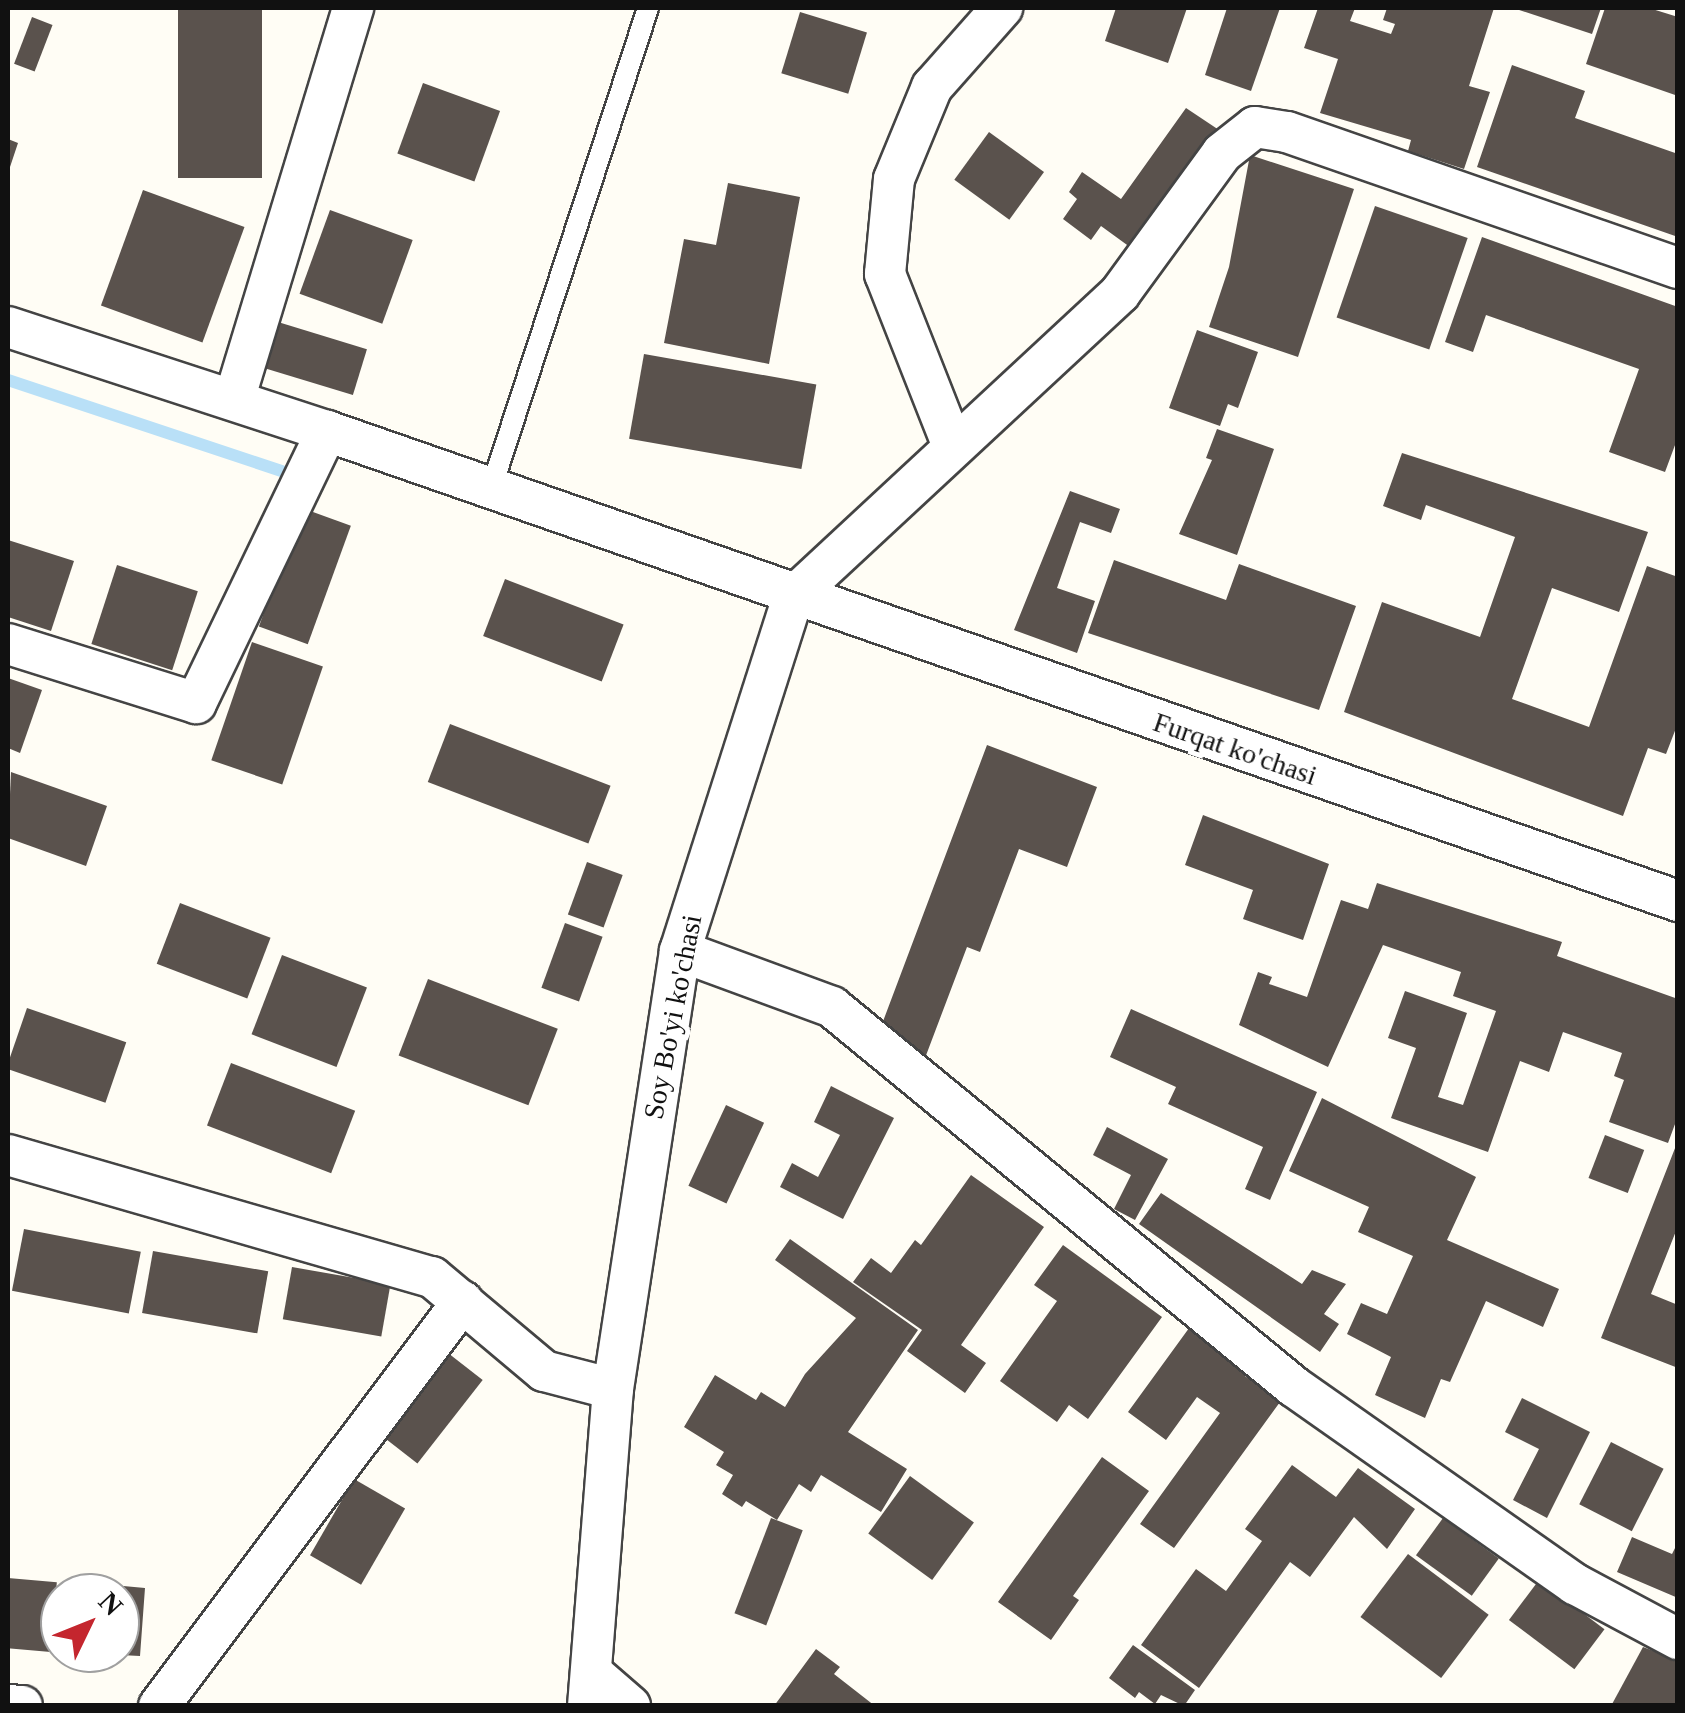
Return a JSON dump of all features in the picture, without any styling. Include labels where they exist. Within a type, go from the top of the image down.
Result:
[{"type":"street","points":[[234,400],[353,8]]},
{"type":"street","points":[[952,444],[885,274],[894,179],[932,87],[1002,8]]},
{"type":"street","points":[[793,597],[952,444],[1058,355],[1120,293],[1222,153],[1256,127],[1287,132],[1678,268]]},
{"type":"street","name":"Furqat ko'chasi","points":[[8,327],[328,431],[793,597],[1678,901]]},
{"type":"street","points":[[8,644],[196,704],[328,431]]},
{"type":"street","name":"Soy Bo'yi ko'chasi","points":[[589,1689],[613,1389],[680,951],[793,597]]},
{"type":"street","points":[[680,951],[832,1008],[1293,1386],[1575,1584],[1678,1639]]},
{"type":"street","points":[[8,1155],[385,1260],[432,1277],[544,1371],[613,1389]]},
{"type":"street","points":[[159,1706],[463,1302]]},
{"type":"street","points":[[589,1689],[630,1706]]},
{"type":"street","points":[[8,1705],[22,1706]]},
{"type":"lane","points":[[492,490],[648,8]]},
{"type":"building","points":[[178,8],[262,8],[262,178],[178,178]]},
{"type":"building","points":[[1116,8],[1187,8],[1168,63],[1105,41]]},
{"type":"building","points":[[1227,8],[1280,8],[1251,91],[1205,75]]},
{"type":"building","points":[[1318,8],[1355,8],[1350,21],[1391,34],[1395,24],[1383,20],[1387,8],[1494,8],[1469,86],[1490,92],[1464,169],[1408,151],[1411,140],[1320,113],[1338,59],[1304,48]]},
{"type":"building","points":[[1513,8],[1601,8],[1592,34]]},
{"type":"building","points":[[1605,8],[1649,8],[1678,17],[1678,96],[1586,64]]},
{"type":"building","points":[[800,12],[867,32],[848,94],[781,73]]},
{"type":"building","points":[[32,17],[53,25],[35,72],[14,64]]},
{"type":"building","points":[[1512,65],[1585,91],[1575,118],[1678,154],[1678,237],[1477,167]]},
{"type":"building","points":[[423,83],[500,111],[474,182],[397,153]]},
{"type":"building","points":[[1186,108],[1219,130],[1134,250],[1101,226],[1091,240],[1063,219],[1077,199],[1069,192],[1082,172],[1121,199]]},
{"type":"building","points":[[989,132],[1044,172],[1009,220],[954,180]]},
{"type":"building","points":[[8,139],[18,143],[8,173]]},
{"type":"building","points":[[1250,155],[1354,189],[1298,357],[1209,327],[1229,267]]},
{"type":"building","points":[[728,183],[800,197],[769,364],[664,343],[684,239],[716,245]]},
{"type":"building","points":[[143,190],[244,227],[202,343],[101,306]]},
{"type":"building","points":[[1375,206],[1468,238],[1429,349],[1337,318]]},
{"type":"building","points":[[330,210],[413,240],[382,324],[300,294]]},
{"type":"building","points":[[1482,237],[1678,307],[1678,437],[1665,472],[1609,452],[1639,369],[1486,315],[1473,352],[1445,342]]},
{"type":"building","points":[[278,322],[367,349],[353,395],[264,368]]},
{"type":"building","points":[[1197,330],[1258,352],[1238,408],[1228,404],[1220,426],[1169,408]]},
{"type":"building","points":[[644,354],[816,384],[801,469],[629,439]]},
{"type":"building","points":[[1217,429],[1274,449],[1237,555],[1179,534],[1212,460],[1206,458]]},
{"type":"building","points":[[1402,453],[1648,532],[1619,612],[1552,588],[1512,699],[1589,727],[1647,566],[1678,577],[1678,723],[1666,754],[1648,748],[1623,816],[1344,712],[1382,602],[1480,637],[1515,537],[1426,505],[1421,520],[1383,506]]},
{"type":"building","points":[[1070,491],[1120,509],[1111,533],[1080,522],[1057,588],[1095,601],[1077,653],[1014,630]]},
{"type":"building","points":[[302,508],[351,526],[308,644],[259,626]]},
{"type":"building","points":[[8,540],[74,561],[51,631],[8,617]]},
{"type":"building","points":[[1114,560],[1226,600],[1239,564],[1356,606],[1319,710],[1088,633]]},
{"type":"building","points":[[117,565],[198,591],[172,670],[91,644]]},
{"type":"building","points":[[505,579],[624,625],[602,681],[483,636]]},
{"type":"building","points":[[252,642],[323,666],[282,785],[211,760]]},
{"type":"building","points":[[8,678],[42,690],[20,753],[8,748]]},
{"type":"building","points":[[450,724],[611,786],[588,844],[428,782]]},
{"type":"building","points":[[987,745],[1097,787],[1067,867],[1019,849],[980,952],[967,947],[922,1066],[879,1032]]},
{"type":"building","points":[[11,772],[107,806],[86,866],[8,838]]},
{"type":"building","points":[[1203,815],[1329,864],[1303,940],[1243,919],[1253,890],[1185,865]]},
{"type":"building","points":[[587,862],[623,875],[604,928],[568,915]]},
{"type":"building","points":[[1377,883],[1562,942],[1557,956],[1678,999],[1678,1116],[1668,1143],[1609,1122],[1624,1080],[1614,1076],[1622,1053],[1563,1032],[1549,1072],[1520,1061],[1488,1152],[1391,1118],[1416,1048],[1388,1038],[1405,991],[1467,1013],[1438,1097],[1463,1105],[1496,1011],[1453,996],[1461,972],[1383,945],[1328,1067],[1239,1025],[1258,972],[1272,977],[1269,984],[1307,997],[1341,900],[1368,909]]},
{"type":"building","points":[[180,903],[271,938],[247,998],[157,964]]},
{"type":"building","points":[[565,923],[603,937],[579,1002],[541,988]]},
{"type":"building","points":[[282,955],[367,988],[336,1067],[252,1034]]},
{"type":"building","points":[[428,979],[558,1029],[528,1105],[399,1056]]},
{"type":"building","points":[[27,1008],[126,1042],[105,1103],[8,1069]]},
{"type":"building","points":[[1131,1009],[1317,1092],[1270,1200],[1245,1189],[1263,1147],[1168,1104],[1176,1087],[1110,1057]]},
{"type":"building","points":[[231,1063],[355,1111],[331,1173],[207,1126]]},
{"type":"building","points":[[831,1086],[894,1118],[843,1219],[780,1187],[792,1163],[818,1177],[840,1135],[814,1122]]},
{"type":"building","points":[[1322,1098],[1476,1177],[1447,1240],[1559,1289],[1543,1327],[1486,1301],[1450,1382],[1441,1379],[1425,1418],[1375,1395],[1391,1357],[1347,1334],[1361,1303],[1387,1314],[1413,1256],[1358,1232],[1369,1207],[1289,1171]]},
{"type":"building","points":[[726,1105],[764,1123],[726,1203],[688,1186]]},
{"type":"building","points":[[1107,1127],[1168,1159],[1135,1220],[1114,1209],[1131,1175],[1093,1155]]},
{"type":"building","points":[[1605,1135],[1644,1150],[1628,1193],[1589,1178]]},
{"type":"building","points":[[1677,1143],[1678,1226],[1651,1294],[1678,1305],[1678,1368],[1601,1338]]},
{"type":"building","points":[[971,1175],[1044,1227],[961,1345],[986,1363],[965,1393],[907,1351],[922,1330],[853,1282],[871,1258],[891,1273],[915,1240],[921,1245]]},
{"type":"building","points":[[1161,1193],[1302,1284],[1312,1270],[1346,1284],[1324,1314],[1339,1324],[1320,1352],[1139,1224]]},
{"type":"building","points":[[24,1229],[141,1252],[129,1314],[12,1291]]},
{"type":"building","points":[[790,1239],[918,1330],[848,1432],[907,1469],[881,1512],[821,1475],[811,1492],[799,1484],[777,1520],[746,1501],[742,1507],[722,1494],[733,1475],[716,1465],[724,1452],[684,1427],[715,1375],[756,1400],[761,1392],[785,1407],[805,1374],[856,1318],[775,1260]]},
{"type":"building","points":[[1063,1245],[1162,1317],[1088,1419],[1069,1405],[1057,1422],[1000,1381],[1057,1301],[1034,1285]]},
{"type":"building","points":[[153,1251],[268,1271],[257,1333],[142,1313]]},
{"type":"building","points":[[292,1267],[390,1284],[381,1337],[283,1319]]},
{"type":"building","points":[[1192,1324],[1252,1367],[1245,1376],[1280,1402],[1174,1548],[1140,1524],[1220,1413],[1197,1397],[1166,1440],[1128,1412]]},
{"type":"building","points":[[448,1353],[483,1380],[417,1464],[383,1437]]},
{"type":"building","points":[[1522,1398],[1590,1432],[1547,1518],[1513,1500],[1539,1449],[1505,1432]]},
{"type":"building","points":[[1611,1442],[1664,1469],[1632,1531],[1579,1504]]},
{"type":"building","points":[[1102,1457],[1149,1491],[1073,1596],[1079,1600],[1051,1640],[998,1602]]},
{"type":"building","points":[[1292,1465],[1336,1497],[1358,1468],[1415,1509],[1387,1549],[1354,1517],[1310,1577],[1290,1562],[1199,1688],[1141,1645],[1196,1569],[1226,1591],[1262,1541],[1245,1529]]},
{"type":"building","points":[[910,1476],[974,1522],[932,1580],[868,1533]]},
{"type":"building","points":[[354,1479],[405,1508],[361,1585],[310,1555]]},
{"type":"building","points":[[771,1518],[803,1530],[766,1625],[734,1613]]},
{"type":"building","points":[[1443,1518],[1499,1559],[1472,1596],[1416,1555]]},
{"type":"building","points":[[1632,1537],[1672,1554],[1678,1542],[1678,1598],[1617,1572]]},
{"type":"building","points":[[1408,1554],[1489,1615],[1441,1678],[1360,1617]]},
{"type":"building","points":[[8,1578],[40,1581],[40,1651],[8,1648]]},
{"type":"building","points":[[1539,1580],[1604,1629],[1574,1669],[1509,1620]]},
{"type":"building","points":[[140,1588],[145,1588],[140,1656]]},
{"type":"building","points":[[1133,1645],[1195,1690],[1184,1706],[1161,1695],[1155,1704],[1139,1692],[1135,1698],[1109,1678]]},
{"type":"building","points":[[1643,1647],[1678,1660],[1678,1706],[1611,1706]]},
{"type":"building","points":[[816,1649],[840,1667],[834,1674],[875,1706],[774,1706]]},
{"type":"waterway","points":[[8,380],[282,471]]}]
